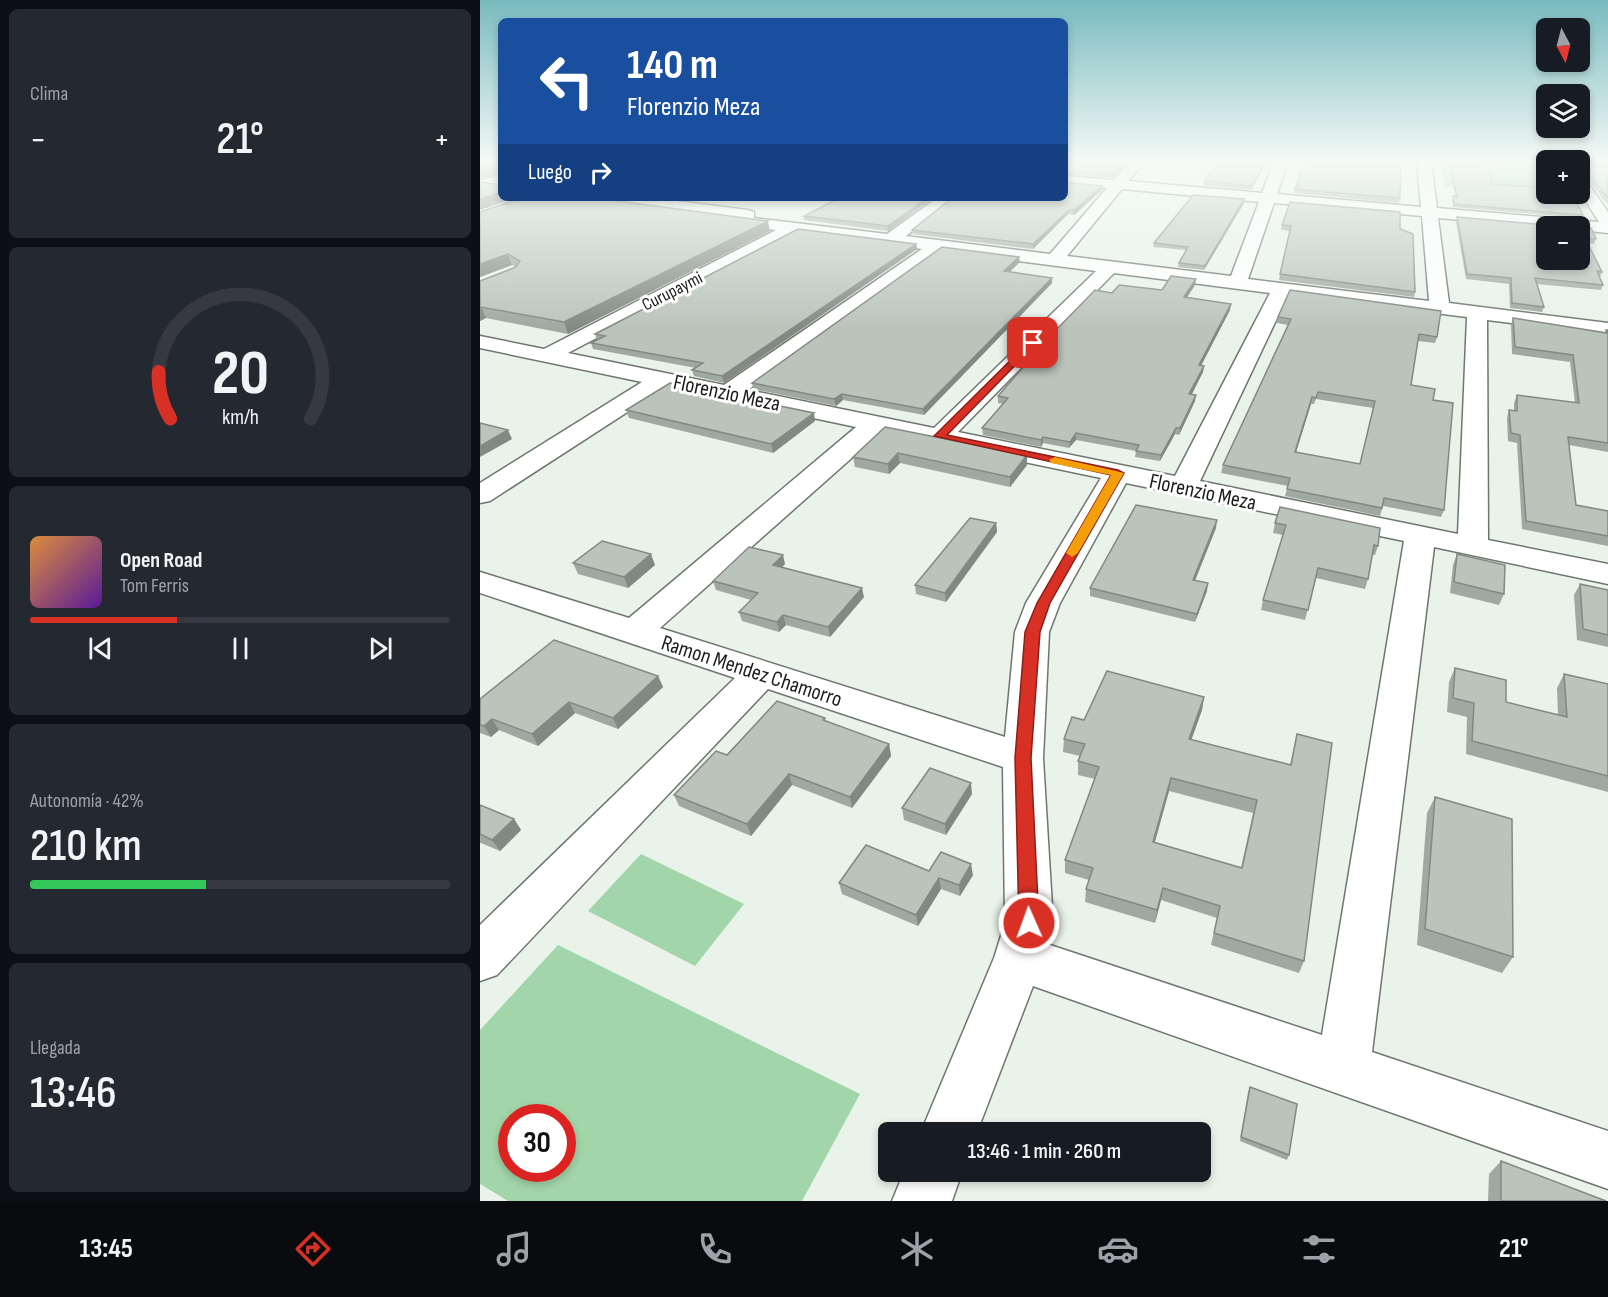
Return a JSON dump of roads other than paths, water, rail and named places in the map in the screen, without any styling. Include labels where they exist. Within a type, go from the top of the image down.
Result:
[{"type":"street","points":[[724,217],[1608,329]]},
{"type":"street","points":[[770,217],[777,218],[788,225]]},
{"type":"street","points":[[893,238],[921,217]]},
{"type":"street","points":[[1055,259],[1091,217]]},
{"type":"street","points":[[1238,282],[1261,217]]},
{"type":"street","points":[[1432,217],[1440,308]]},
{"type":"street","points":[[1495,217],[1608,226]]},
{"type":"street","name":"Curupaymi","points":[[548,355],[788,225]]},
{"type":"street","points":[[728,393],[940,244]]},
{"type":"street","points":[[940,436],[1111,266]]},
{"type":"street","points":[[1183,487],[1281,288]]},
{"type":"street","points":[[1473,546],[1477,312]]},
{"type":"street","name":"Florenzio Meza","points":[[482,343],[1608,574]]},
{"type":"street","points":[[480,495],[663,379]]},
{"type":"street","points":[[634,632],[876,423]]},
{"type":"street","points":[[953,1122],[1020,958],[1029,923],[1023,758],[1032,632],[1043,603],[1118,473]]},
{"type":"street","points":[[1343,1069],[1420,535]]},
{"type":"street","name":"Ramon Mendez Chamorro","points":[[482,584],[1023,758]]},
{"type":"street","points":[[480,958],[762,673]]},
{"type":"street","points":[[1020,958],[1608,1160]]},
{"type":"street","points":[[922,1201],[929,1182]]}]
